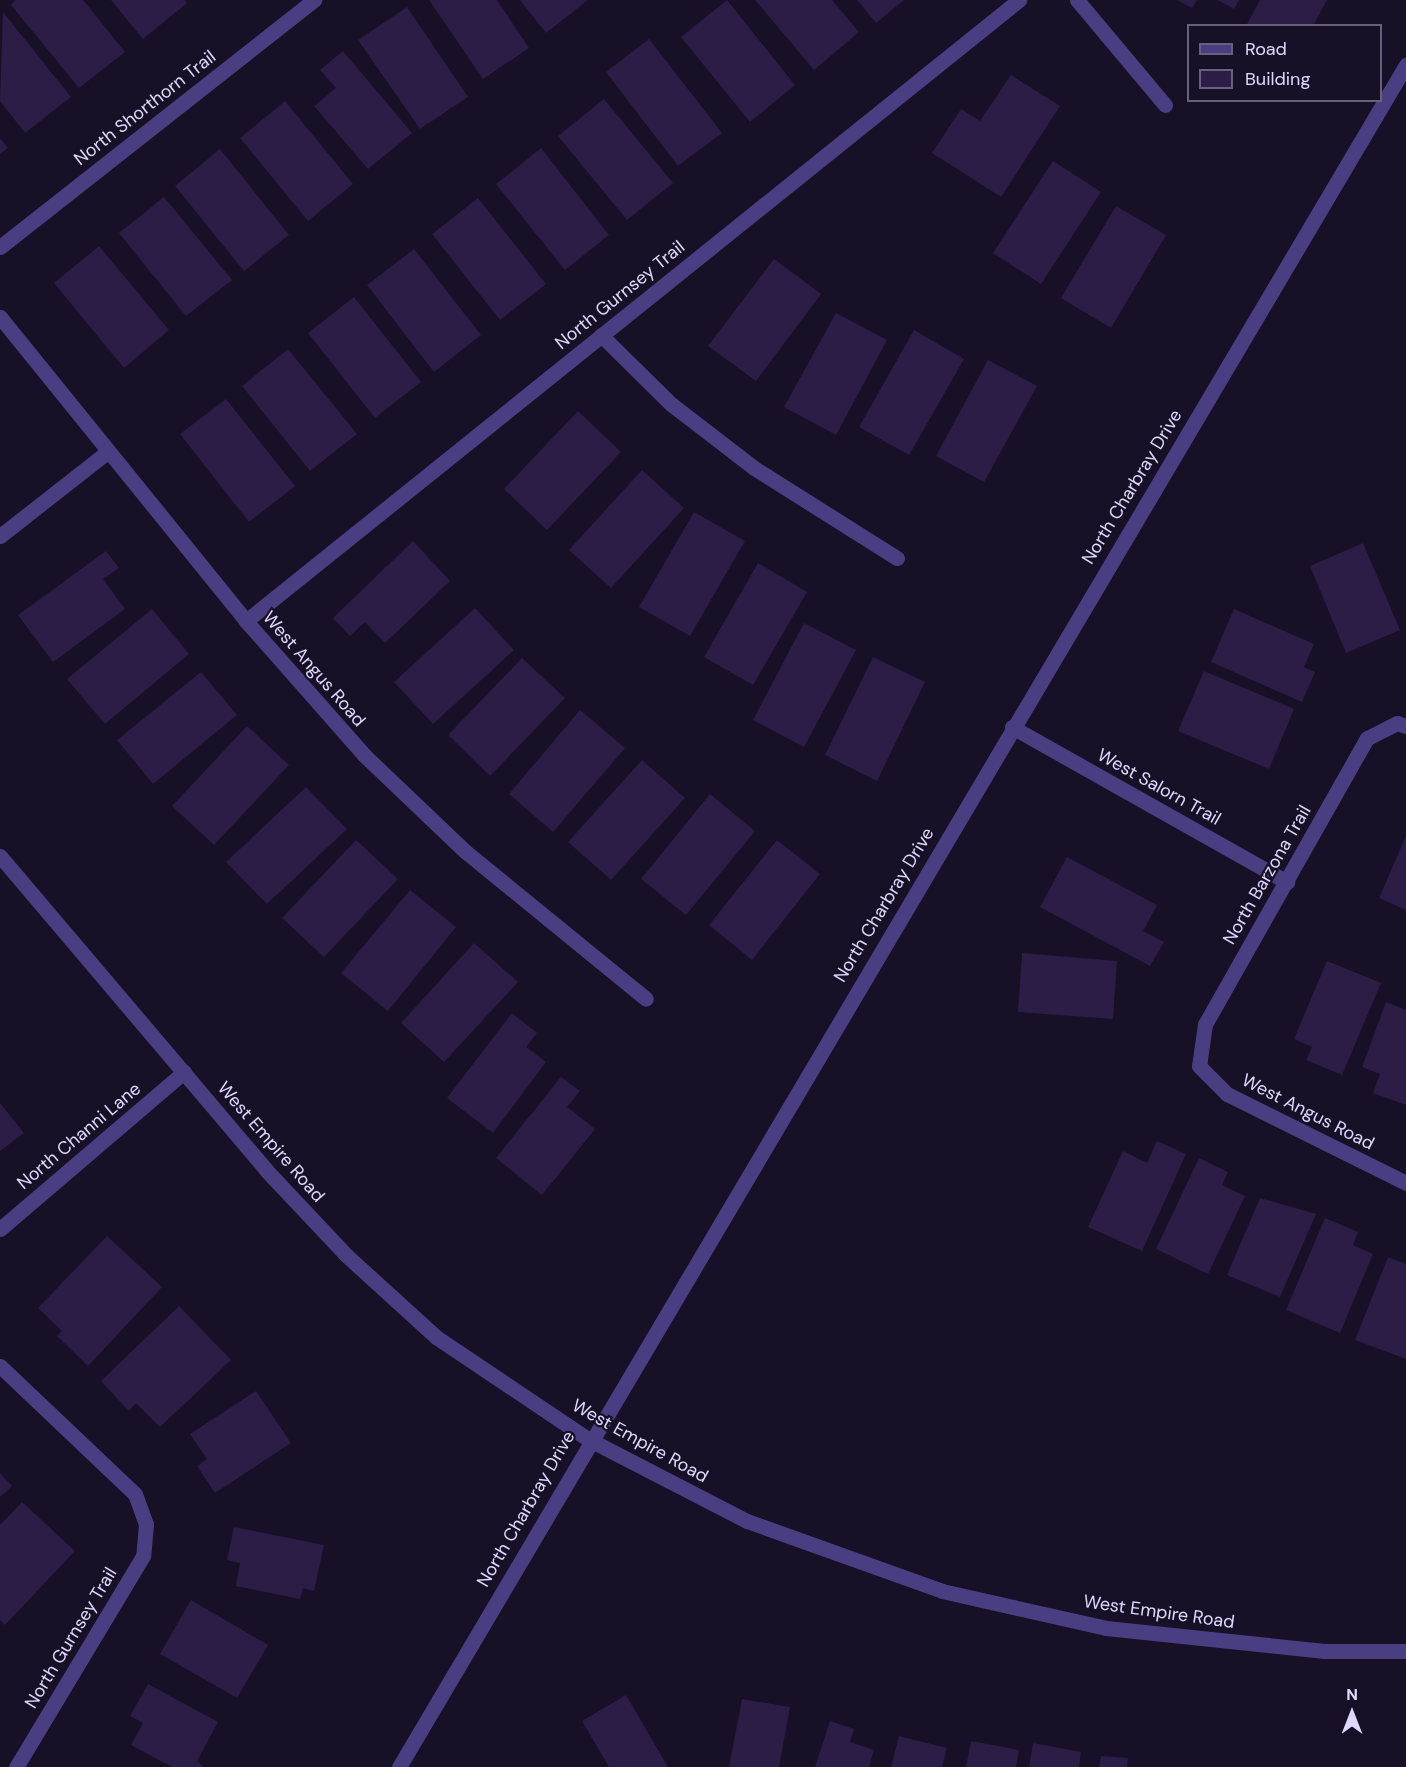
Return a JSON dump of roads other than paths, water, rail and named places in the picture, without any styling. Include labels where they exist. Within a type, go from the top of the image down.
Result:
[{"type":"street","name":"North Shorthorn Trail","points":[[0,247],[314,0]]},
{"type":"street","name":"North Gurnsey Trail","points":[[246,621],[1019,0]]},
{"type":"street","points":[[1077,0],[1164,105]]},
{"type":"street","name":"North Charbray Drive","points":[[399,1767],[588,1439],[1406,65]]},
{"type":"street","name":"West Angus Road","points":[[0,317],[246,621],[406,795],[466,852],[646,999]]},
{"type":"street","points":[[601,335],[672,404],[754,468],[897,558]]},
{"type":"street","points":[[0,536],[107,452]]},
{"type":"street","name":"North Barzona Trail","points":[[1200,1066],[1205,1024],[1367,738],[1402,724]]},
{"type":"street","name":"West Salorn Trail","points":[[1012,727],[1287,882]]},
{"type":"street","name":"West Empire Road","points":[[0,856],[184,1072],[346,1255],[436,1337],[588,1439],[747,1521],[942,1591],[1106,1628],[1324,1651],[1406,1651]]},
{"type":"street","name":"West Angus Road","points":[[1200,1066],[1227,1094],[1406,1183]]},
{"type":"street","name":"North Channi Lane","points":[[0,1229],[184,1072]]},
{"type":"street","name":"North Gurnsey Trail","points":[[0,1366],[135,1494],[146,1524],[143,1557],[16,1767]]}]
